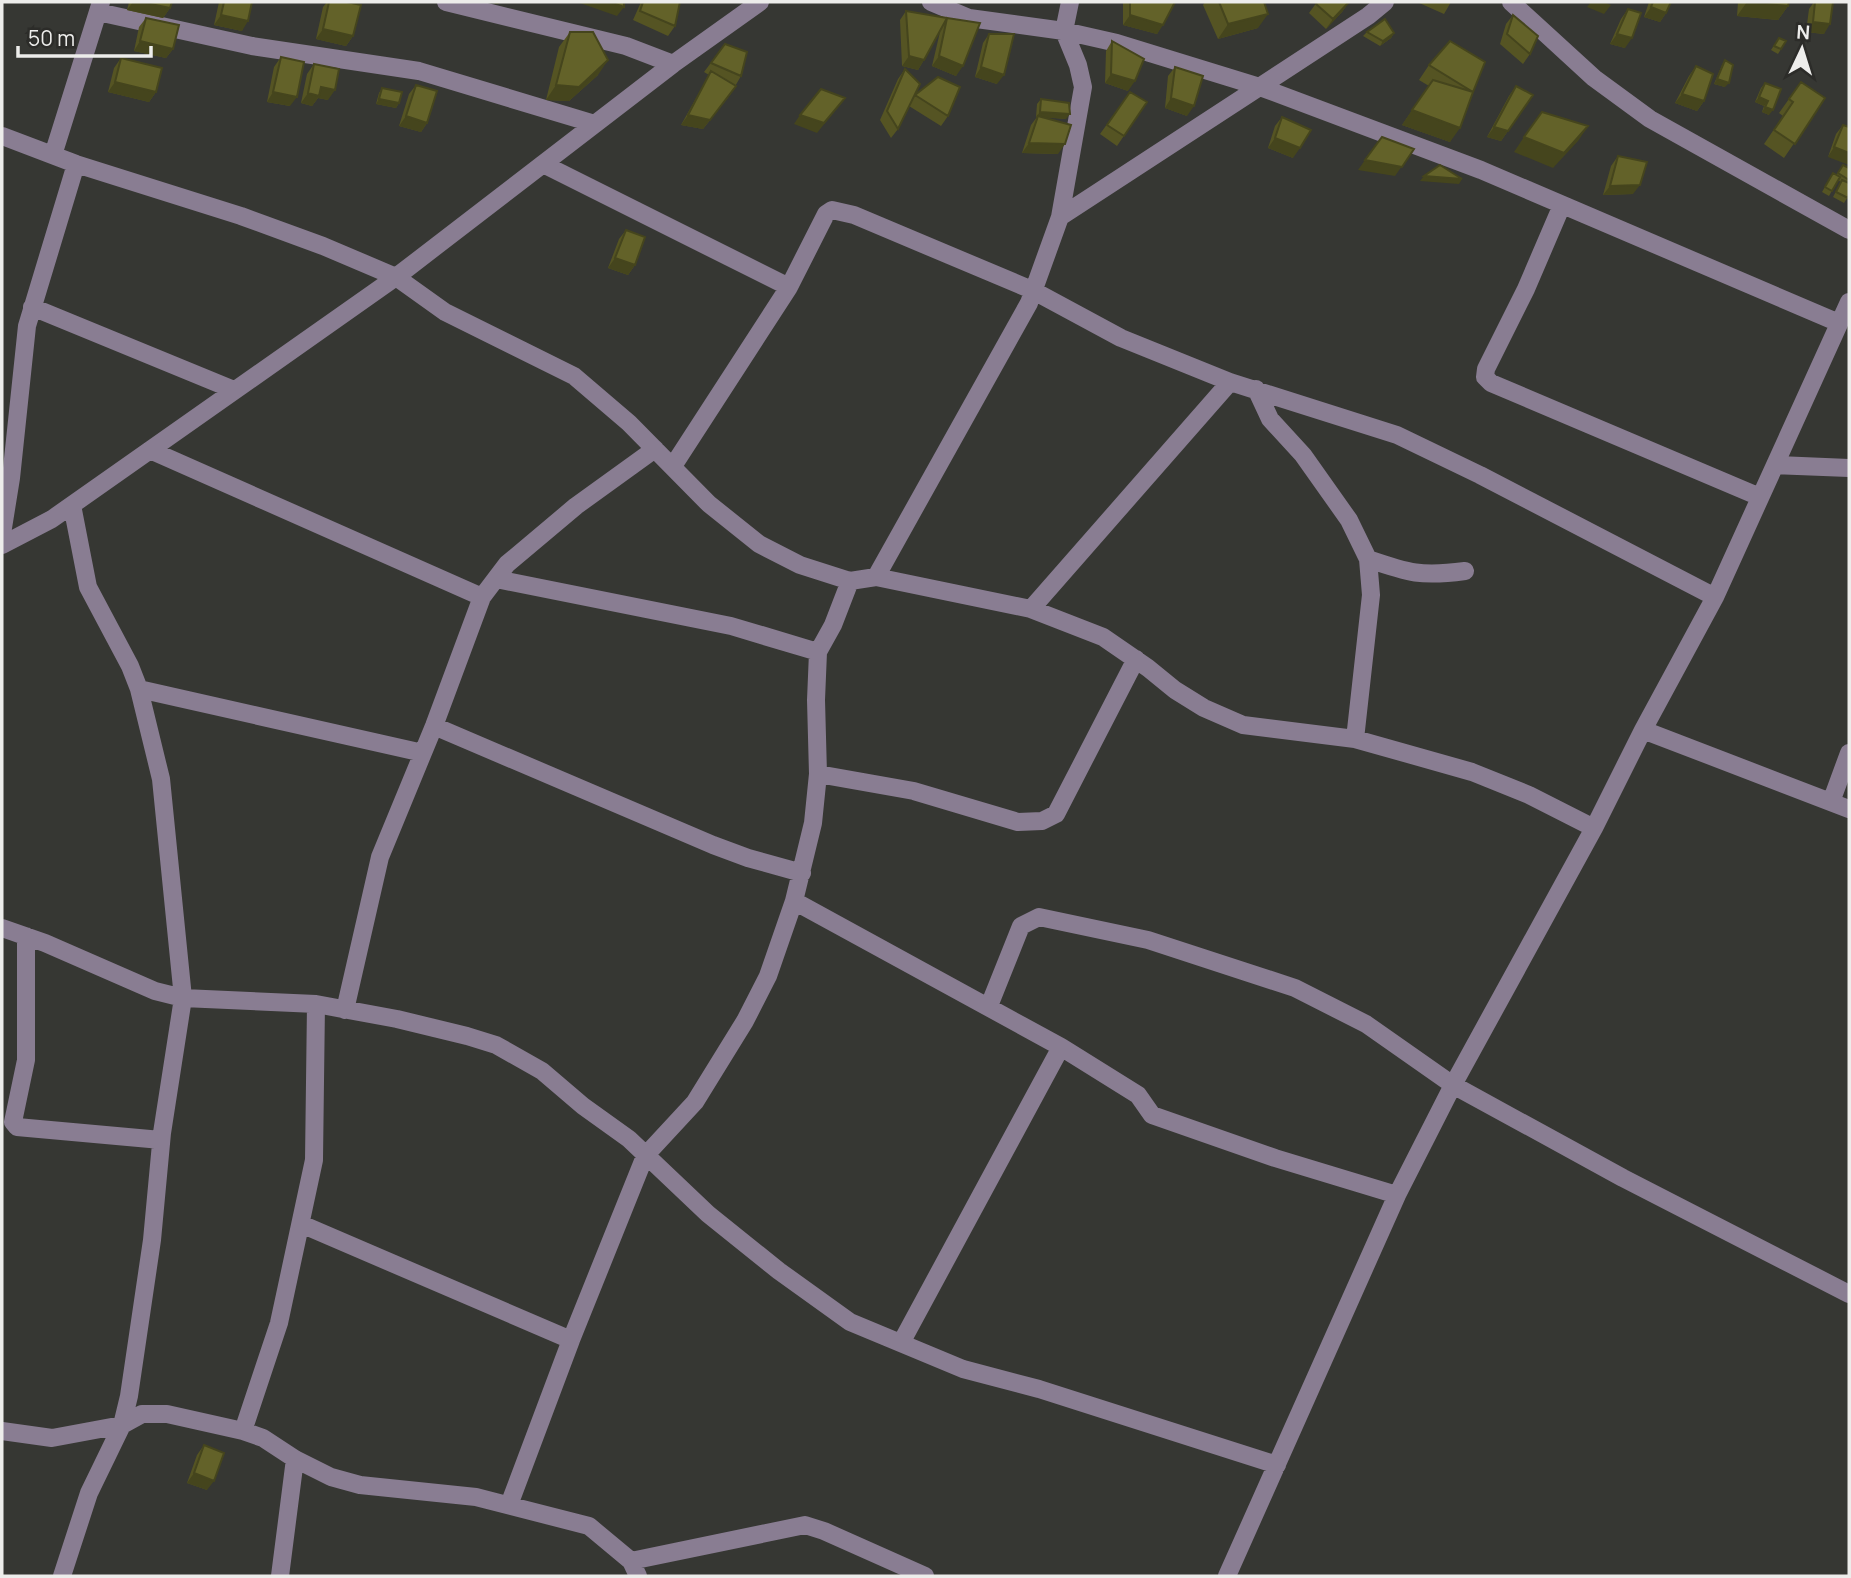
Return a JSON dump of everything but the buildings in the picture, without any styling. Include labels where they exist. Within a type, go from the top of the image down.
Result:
[{"type":"street","points":[[446,2],[626,46],[673,64]]},
{"type":"street","points":[[2,545],[52,519],[396,277],[673,64],[760,2]]},
{"type":"street","points":[[931,2],[969,18],[1065,30],[1117,43],[1260,87],[1481,170],[1840,334]]},
{"type":"street","points":[[876,577],[1028,303],[1060,217],[1083,87],[1065,30],[1070,2]]},
{"type":"street","points":[[1060,217],[1368,16],[1385,2]]},
{"type":"street","points":[[1511,2],[1594,78],[1650,119],[1849,230]]},
{"type":"street","points":[[53,155],[99,7],[252,46],[419,71],[596,124]]},
{"type":"street","points":[[2,136],[76,164],[241,216],[323,246],[396,277],[445,312],[574,376],[673,466],[709,504],[759,544],[800,565],[850,581],[876,577],[1031,609],[1103,637],[1185,696],[1243,725],[1355,739],[1472,772],[1529,795],[1594,828]]},
{"type":"street","points":[[2,534],[11,478],[27,326],[76,164]]},
{"type":"street","points":[[543,164],[789,287]]},
{"type":"street","points":[[1562,205],[1527,289],[1486,369],[1485,377],[1491,383],[1760,496]]},
{"type":"street","points":[[673,466],[789,287],[826,214],[832,210],[854,215],[1032,290],[1121,338],[1230,382],[1396,435],[1480,475],[1714,597]]},
{"type":"street","points":[[1227,1576],[1397,1195],[1594,828],[1714,597],[1774,465],[1840,334],[1849,302]]},
{"type":"street","points":[[32,307],[234,390]]},
{"type":"street","points":[[1031,609],[1230,382]]},
{"type":"street","points":[[1256,390],[1270,419],[1303,454],[1349,520],[1368,559],[1371,595],[1355,739]]},
{"type":"street","points":[[345,1010],[380,857],[434,726],[482,597],[507,564],[576,506],[655,449]]},
{"type":"street","points":[[150,450],[482,597]]},
{"type":"street","points":[[1774,465],[1849,468]]},
{"type":"street","points":[[62,1576],[89,1493],[122,1425],[129,1396],[152,1240],[161,1140],[183,998],[161,779],[139,689],[88,587],[72,505]]},
{"type":"street","points":[[1368,559],[1412,574],[1433,576],[1465,571]]},
{"type":"street","points":[[496,579],[732,626],[818,652]]},
{"type":"street","points":[[509,1505],[571,1340],[645,1156],[695,1102],[745,1021],[768,976],[794,901],[813,823],[818,774],[818,652],[833,625],[850,581]]},
{"type":"street","points":[[818,774],[914,791],[1018,822],[1042,821],[1056,814],[1136,659]]},
{"type":"street","points":[[139,689],[423,753]]},
{"type":"street","points":[[434,726],[713,845],[802,873]]},
{"type":"street","points":[[1643,730],[1849,809]]},
{"type":"street","points":[[1831,802],[1849,753]]},
{"type":"street","points":[[794,901],[1061,1047],[1138,1095],[1153,1115],[1275,1158],[1397,1195]]},
{"type":"street","points":[[989,1006],[1021,926],[1039,917],[1148,940],[1295,988],[1366,1024],[1454,1085],[1623,1178],[1849,1294]]},
{"type":"street","points":[[2,929],[26,936],[155,991],[183,998],[316,1004],[397,1019],[496,1045],[542,1070],[583,1106],[629,1139],[708,1214],[779,1271],[850,1322],[963,1369],[1040,1390],[1277,1465]]},
{"type":"street","points":[[26,936],[26,1060],[13,1122],[17,1127],[161,1140]]},
{"type":"street","points":[[243,1431],[279,1323],[314,1160],[316,1004]]},
{"type":"street","points":[[901,1343],[1061,1047]]},
{"type":"street","points":[[301,1224],[571,1340]]},
{"type":"street","points":[[2,1431],[52,1438],[122,1425],[142,1414],[167,1414],[263,1438],[331,1478],[360,1485],[476,1497],[589,1526],[635,1569],[805,1525],[925,1576]]},
{"type":"street","points":[[280,1576],[295,1459]]}]
